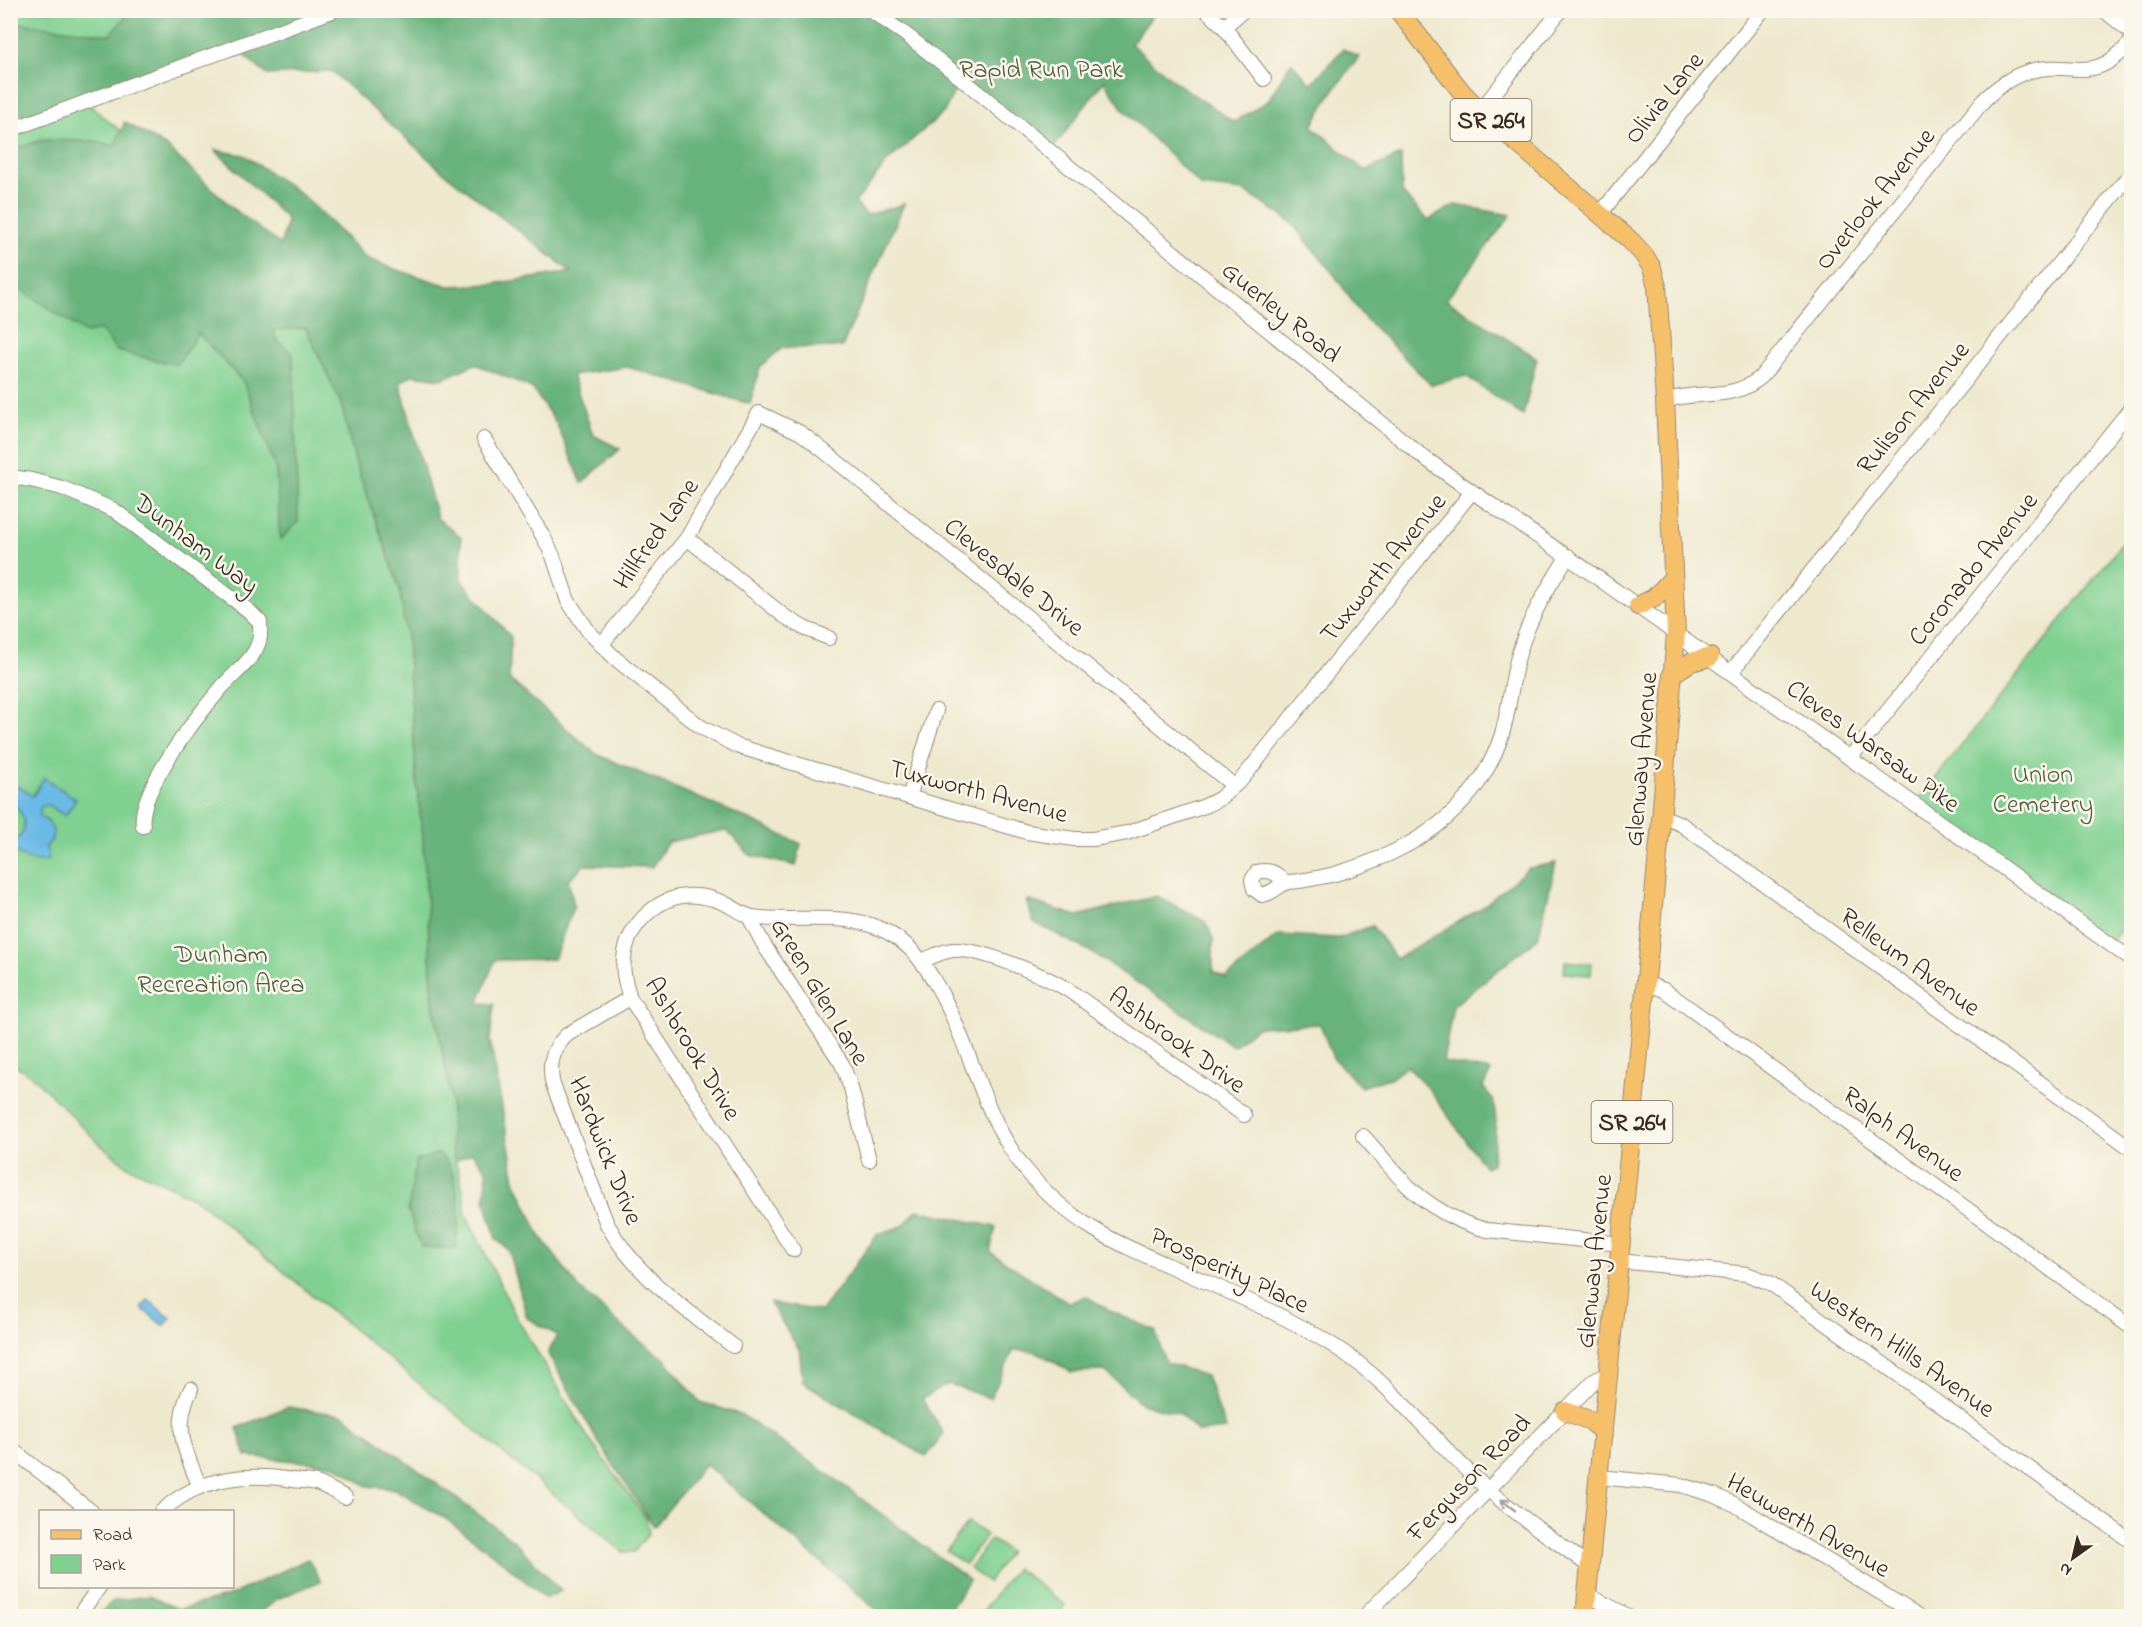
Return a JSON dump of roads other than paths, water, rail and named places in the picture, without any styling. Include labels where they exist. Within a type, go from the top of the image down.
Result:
[{"type":"main road","name":"Glenway Avenue","points":[[1398,10],[1461,91],[1480,111],[1630,240],[1652,268],[1657,287],[1676,633],[1661,816],[1585,1617]]},
{"type":"main road","points":[[1638,606],[1654,598],[1673,578]]},
{"type":"main road","points":[[1672,674],[1692,662],[1710,657]]},
{"type":"main road","points":[[1565,1411],[1591,1421],[1603,1433]]},
{"type":"street","points":[[10,130],[73,109],[187,63],[335,10]]},
{"type":"street","name":"Guerley Road","points":[[870,10],[961,78],[1409,446],[1471,493],[1568,556],[1676,633]]},
{"type":"street","points":[[1206,10],[1224,27],[1264,79]]},
{"type":"street","points":[[1224,27],[1245,10]]},
{"type":"street","points":[[1480,111],[1561,10]]},
{"type":"street","name":"Olivia Lane","points":[[1600,214],[1763,10]]},
{"type":"street","points":[[2104,10],[2132,33]]},
{"type":"street","name":"Overlook Avenue","points":[[1665,401],[1676,397],[1736,392],[1753,384],[1761,377],[1993,91],[2031,70],[2097,68],[2113,60],[2132,42]]},
{"type":"street","name":"Rulison Avenue","points":[[1731,672],[2132,172]]},
{"type":"street","name":"Coronado Avenue","points":[[1850,758],[2132,407]]},
{"type":"street","name":"Hillfred Lane","points":[[601,645],[687,538],[759,413]]},
{"type":"street","name":"Clevesdale Drive","points":[[759,413],[801,433],[824,451],[1234,786]]},
{"type":"street","name":"Tuxworth Avenue","points":[[484,439],[544,538],[553,556],[568,601],[578,617],[601,645],[684,715],[718,737],[737,746],[1026,832],[1054,838],[1093,839],[1127,833],[1219,799],[1234,786],[1263,753],[1471,493]]},
{"type":"street","name":"Dunham Way","points":[[10,477],[62,488],[114,510],[249,611],[260,622],[259,641],[250,658],[199,715],[156,781],[141,815],[143,826]]},
{"type":"street","points":[[687,538],[784,616],[804,628],[829,638]]},
{"type":"street","points":[[1286,883],[1330,875],[1384,857],[1408,846],[1434,829],[1461,804],[1482,776],[1493,755],[1506,719],[1518,654],[1528,627],[1542,596],[1568,556]]},
{"type":"street","name":"Cleves Warsaw Pike","points":[[1676,633],[2132,960]]},
{"type":"street","points":[[909,797],[936,711]]},
{"type":"street","name":"Relleum Avenue","points":[[1661,816],[1681,824],[2132,1149]]},
{"type":"street","name":"Ashbrook Drive","points":[[793,1250],[630,998],[623,970],[626,946],[634,929],[652,909],[675,898],[696,896],[713,899],[729,905],[748,917],[856,922],[875,926],[887,932],[909,946],[922,961],[945,951],[967,951],[1029,970],[1067,989],[1244,1115]]},
{"type":"street","name":"Green Glen Lane","points":[[748,917],[842,1064],[851,1088],[869,1160]]},
{"type":"street","name":"Prosperity Place","points":[[922,961],[958,1026],[999,1129],[1013,1154],[1046,1193],[1071,1215],[1106,1238],[1230,1292],[1334,1346],[1390,1392],[1489,1489],[1589,1566]]},
{"type":"street","name":"Ralph Avenue","points":[[1645,983],[1673,996],[2132,1328]]},
{"type":"street","name":"Hardwick Drive","points":[[630,998],[561,1040],[555,1048],[550,1066],[553,1085],[607,1224],[616,1241],[646,1277],[733,1346]]},
{"type":"street","name":"Western Hills Avenue","points":[[1363,1136],[1407,1185],[1455,1219],[1470,1226],[1748,1274],[1770,1283],[2132,1542]]},
{"type":"street","name":"Ferguson Road","points":[[1365,1617],[1594,1381],[1607,1374]]},
{"type":"street","points":[[191,1389],[183,1404],[181,1425],[183,1443],[200,1486]]},
{"type":"street","points":[[10,1448],[89,1510]]},
{"type":"street","points":[[164,1510],[179,1497],[200,1486],[231,1477],[268,1476],[316,1484],[345,1497]]},
{"type":"street","name":"Heuwerth Avenue","points":[[1599,1477],[1681,1485],[1714,1495],[1734,1504],[1919,1617]]},
{"type":"street","points":[[84,1608],[99,1588]]},
{"type":"street","points":[[1586,1594],[1628,1617]]},
{"type":"water","points":[[44,778],[76,799],[65,816],[48,805],[43,805],[40,809],[40,817],[49,823],[53,834],[46,847],[49,860],[38,861],[19,855],[11,847],[11,842],[22,834],[24,823],[20,812],[11,803],[11,797],[18,786],[33,796]]},
{"type":"water","points":[[148,1300],[171,1318],[164,1326],[141,1308]]},
{"type":"park label","name":"Rapid Run Park","points":[[1041,68]]},
{"type":"park label","name":"Union Cemetery","points":[[2043,788]]},
{"type":"park label","name":"Dunham Recreation Area","points":[[221,968]]}]
